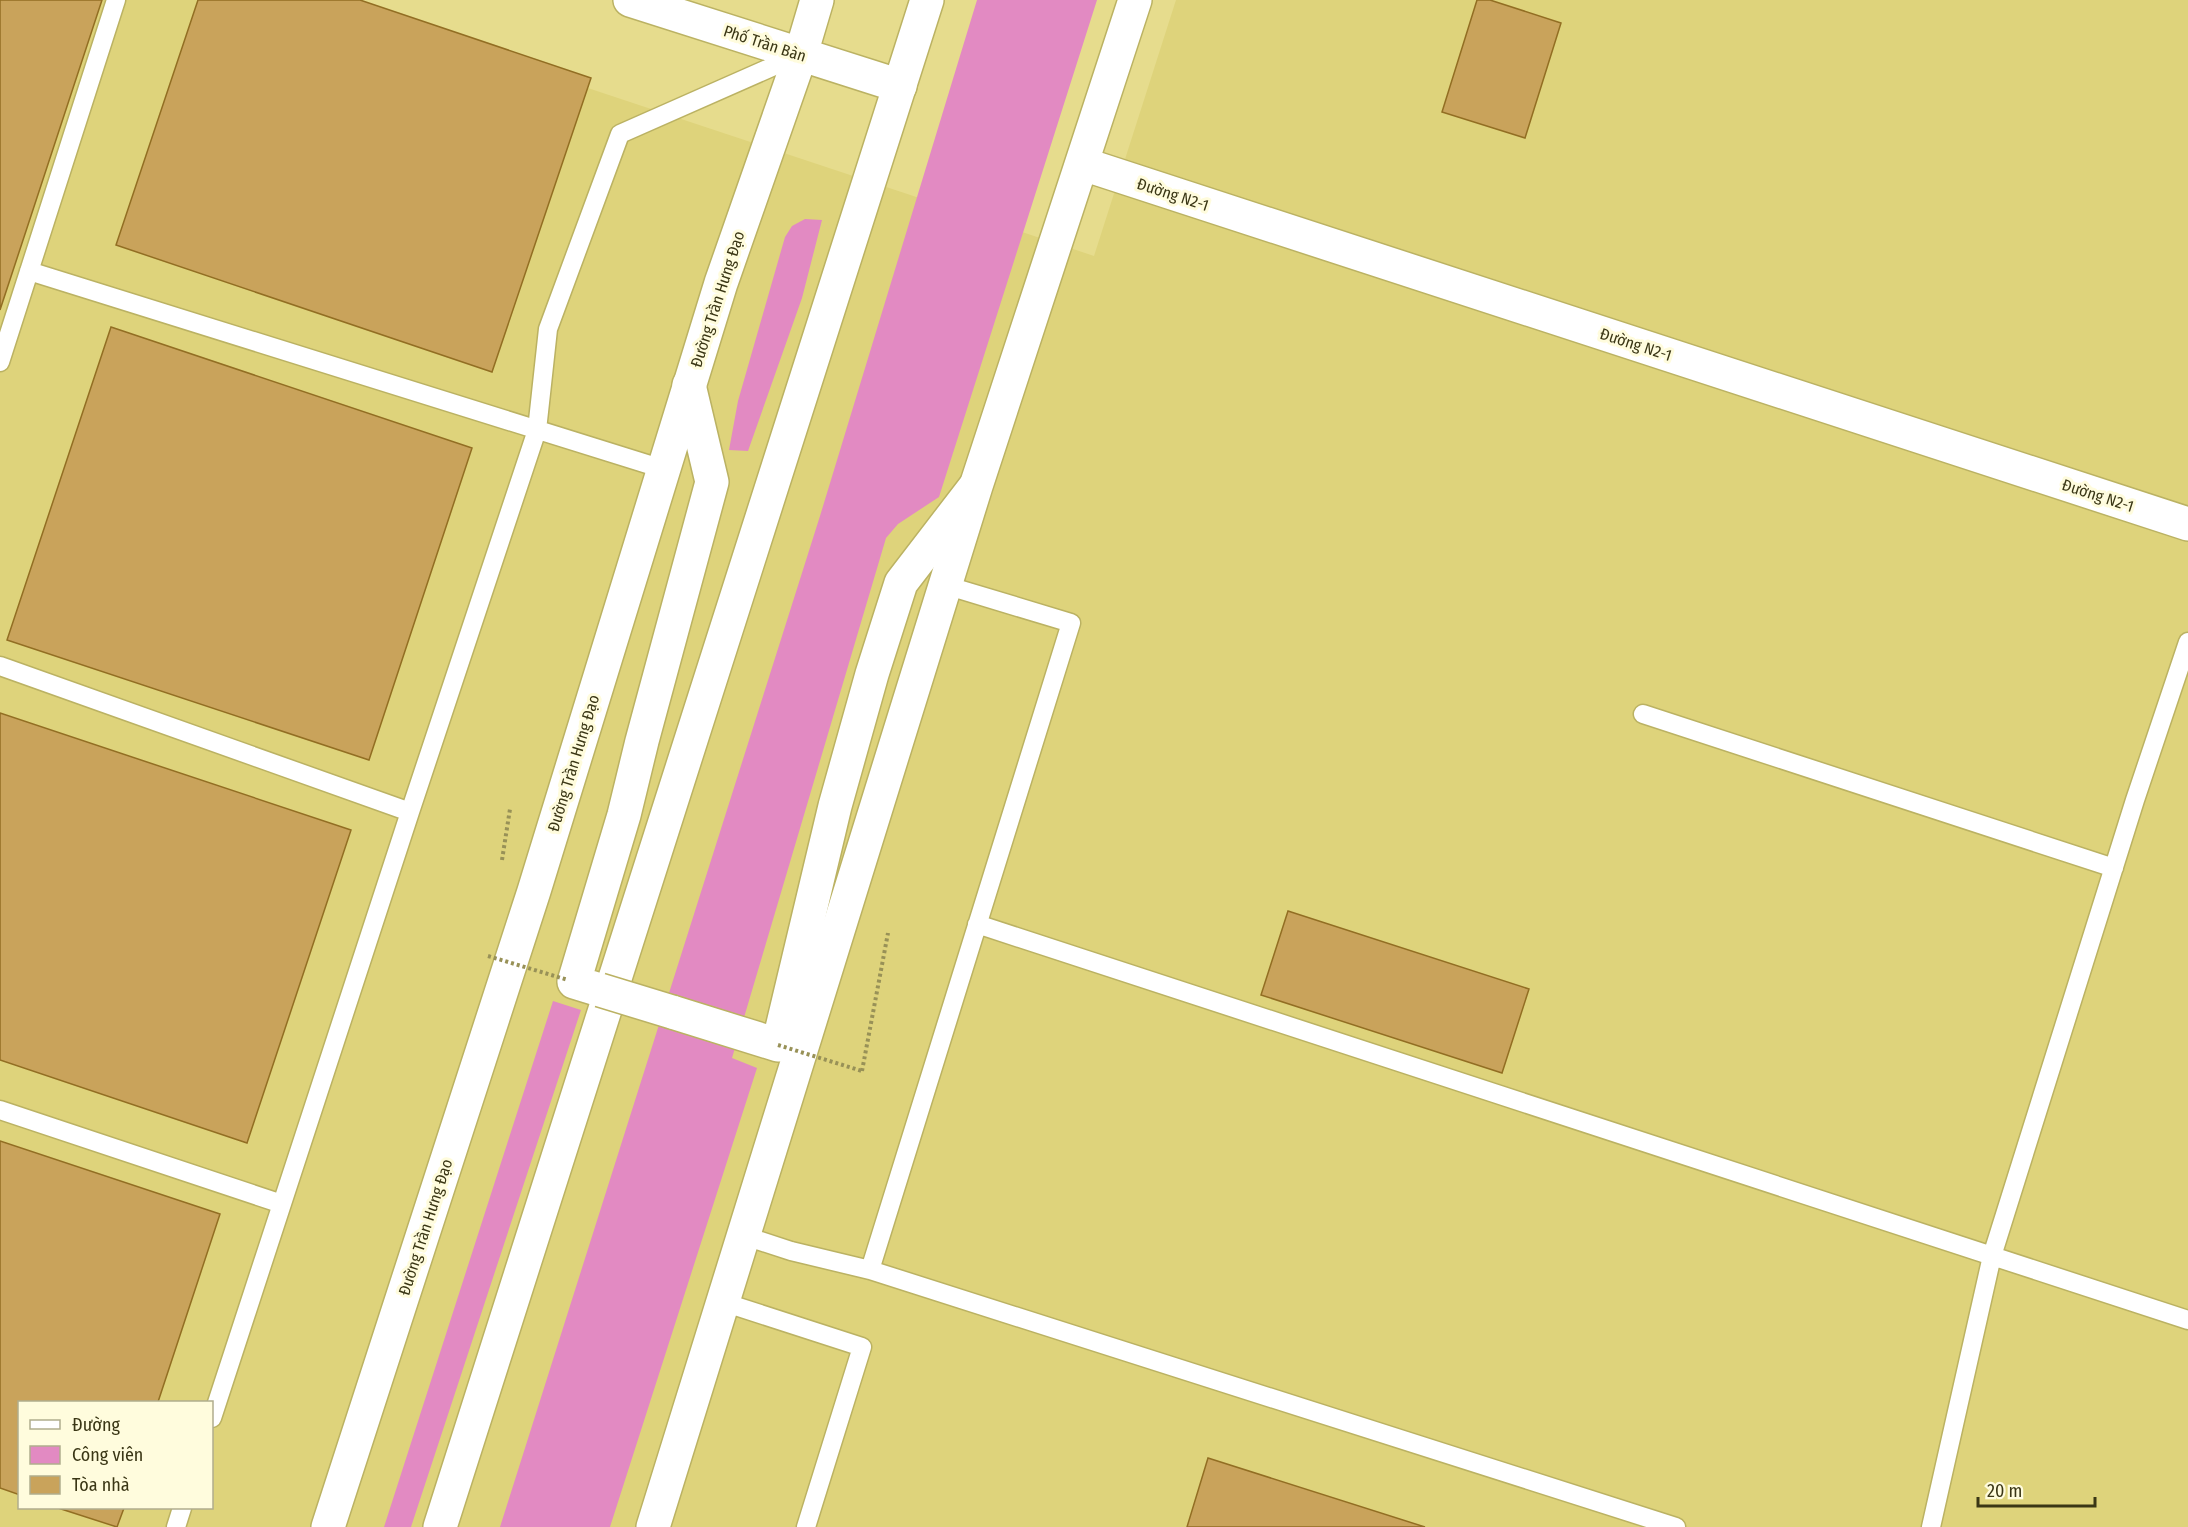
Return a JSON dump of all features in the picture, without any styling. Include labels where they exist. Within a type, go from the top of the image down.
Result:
[{"type":"main road","name":"Phố Trần Bàn","points":[[630,0],[900,86]]},
{"type":"main road","name":"Đường Trần Hưng Đạo","points":[[328,1527],[534,891],[721,283],[801,54],[817,0]]},
{"type":"main road","points":[[440,1527],[927,0]]},
{"type":"main road","points":[[652,1527],[745,1236],[976,486],[1136,0]]},
{"type":"main road","name":"Đường N2-1","points":[[1083,164],[2188,524]]},
{"type":"main road","points":[[689,385],[712,482],[624,814],[574,982],[778,1045],[851,749],[901,583],[976,486]]},
{"type":"lane","points":[[0,362],[116,0]]},
{"type":"lane","points":[[213,1415],[537,430],[548,329],[620,134],[801,54]]},
{"type":"lane","points":[[29,271],[663,469]]},
{"type":"lane","points":[[870,1270],[1071,623],[945,585]]},
{"type":"lane","points":[[1931,1527],[1992,1256],[2188,642]]},
{"type":"lane","points":[[0,666],[410,812]]},
{"type":"lane","points":[[1643,714],[2114,868]]},
{"type":"lane","points":[[977,924],[2188,1320]]},
{"type":"lane","points":[[0,1110],[282,1204]]},
{"type":"lane","points":[[745,1236],[791,1251],[870,1270],[1676,1527]]},
{"type":"lane","points":[[723,1302],[862,1347],[806,1527]]},
{"type":"lane","points":[[176,1527],[182,1509]]},
{"type":"path","points":[[778,1045],[862,1071],[888,933]]},
{"type":"path","points":[[488,956],[574,982]]},
{"type":"shaded area","points":[[0,0],[323,0],[1094,256],[1176,0],[2188,0],[2188,1527],[0,1527]]},
{"type":"green space","points":[[977,0],[1097,0],[939,497],[898,524],[886,538],[732,1058],[757,1068],[610,1527],[500,1527],[820,516]]},
{"type":"green space","points":[[805,219],[822,220],[802,298],[748,451],[729,450],[738,401],[785,237],[792,226]]},
{"type":"green space","points":[[553,1001],[581,1010],[411,1527],[384,1527]]},
{"type":"building","points":[[0,0],[102,0],[0,310]]},
{"type":"building","points":[[198,0],[360,0],[591,78],[492,372],[116,245]]},
{"type":"building","points":[[1477,0],[1490,0],[1561,23],[1525,138],[1442,112]]},
{"type":"building","points":[[111,327],[472,448],[369,760],[7,640]]},
{"type":"building","points":[[0,713],[351,830],[247,1143],[0,1060]]},
{"type":"building","points":[[1288,911],[1529,989],[1502,1073],[1261,995]]},
{"type":"building","points":[[0,1141],[220,1214],[158,1401],[18,1401],[18,1494],[0,1488]]},
{"type":"building","points":[[1208,1458],[1425,1527],[1187,1527]]},
{"type":"building","points":[[61,1509],[124,1509],[117,1527]]}]
